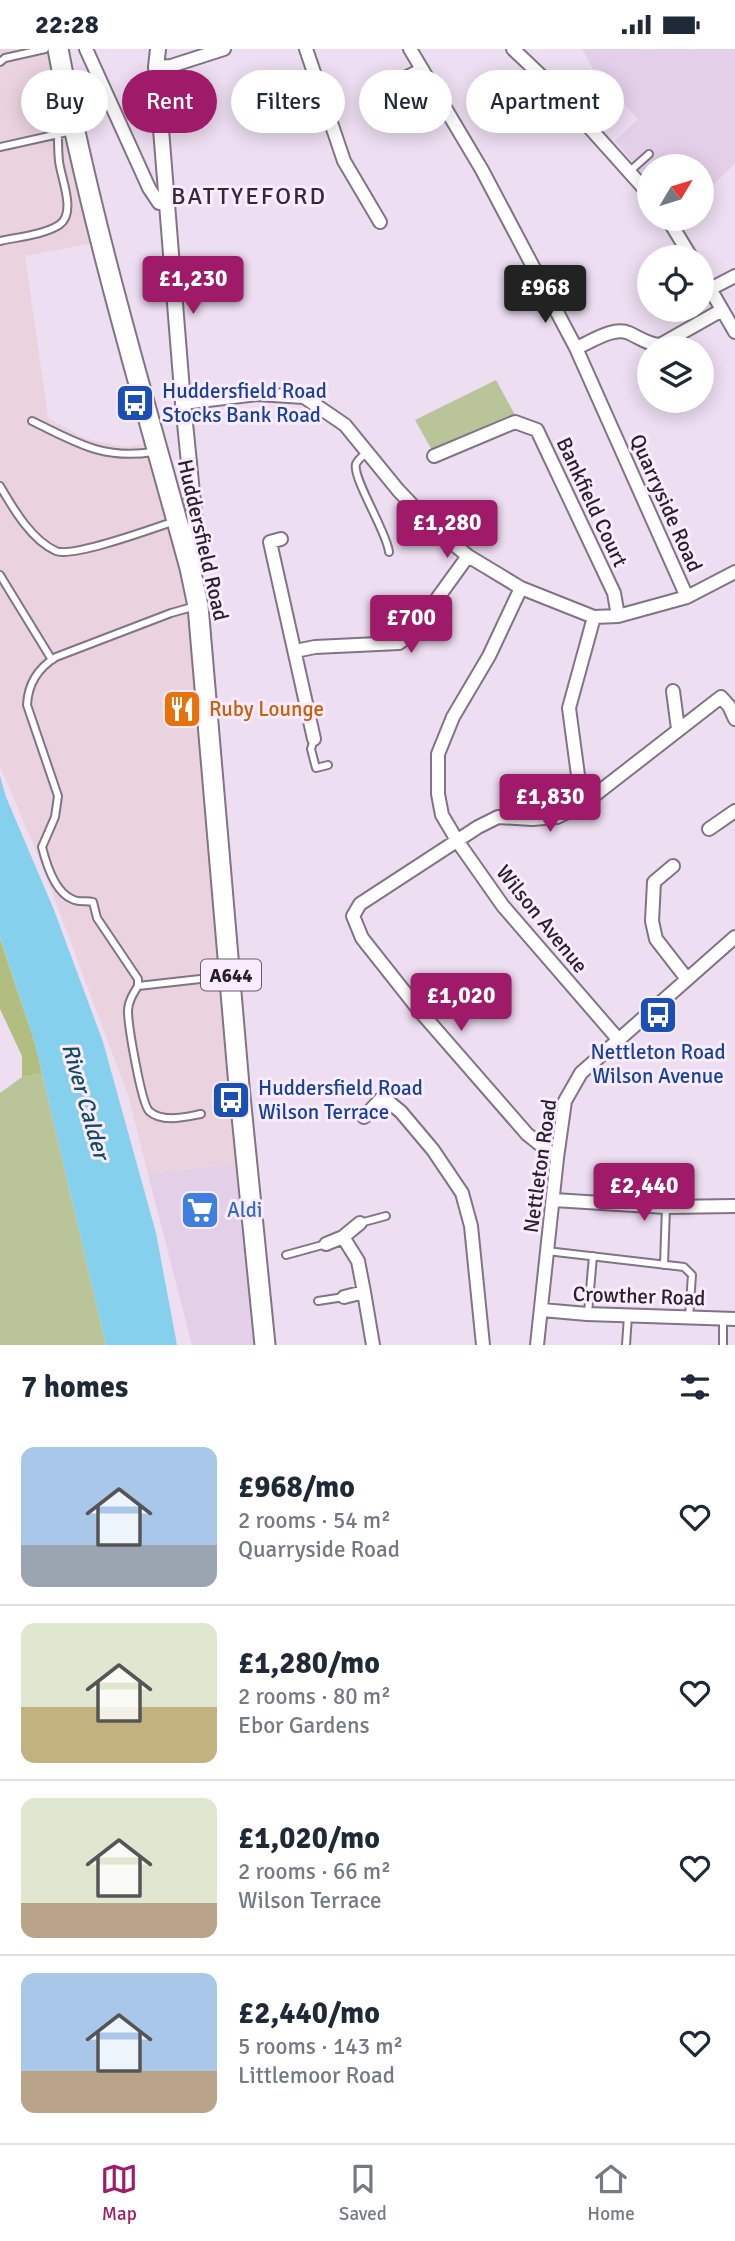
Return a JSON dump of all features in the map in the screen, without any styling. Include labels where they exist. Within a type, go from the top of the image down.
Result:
[{"type":"highway","name":"Huddersfield Road","points":[[58,49],[60,70]]},
{"type":"highway","name":"Huddersfield Road","points":[[66,133],[159,451],[198,606],[239,1086],[265,1345]]},
{"type":"street","points":[[86,49],[149,188],[159,203],[166,203]]},
{"type":"street","points":[[158,49],[156,67],[166,203],[197,543],[197,559],[190,568]]},
{"type":"street","points":[[156,67],[171,66],[224,49]]},
{"type":"street","points":[[306,49],[344,161],[380,222]]},
{"type":"street","name":"Quarryside Road","points":[[410,49],[482,170],[576,348],[688,597]]},
{"type":"street","points":[[513,49],[555,88],[637,179]]},
{"type":"street","points":[[714,287],[735,276]]},
{"type":"street","points":[[714,296],[735,332]]},
{"type":"street","points":[[576,348],[613,331],[626,331],[650,345],[660,345],[722,310]]},
{"type":"street","points":[[183,403],[257,394],[304,397],[345,425],[425,519],[468,556],[522,588],[594,617],[618,616],[688,597],[732,574],[735,589]]},
{"type":"street","name":"Bankfield Court","points":[[434,456],[515,422],[537,430],[614,593],[618,616]]},
{"type":"street","points":[[281,539],[270,543],[314,739]]},
{"type":"street","points":[[295,651],[314,647],[399,643],[413,632],[468,556]]},
{"type":"street","name":"Wilson Avenue","points":[[522,588],[489,656],[453,717],[438,754],[438,794],[442,815],[503,906],[618,1039]]},
{"type":"street","points":[[582,805],[569,708],[594,617]]},
{"type":"street","points":[[673,691],[678,729]]},
{"type":"street","points":[[557,1158],[527,1134],[419,1010],[362,938],[353,916],[360,904],[478,827],[498,817],[557,817],[582,805],[721,697],[735,719]]},
{"type":"street","points":[[709,829],[735,811]]},
{"type":"street","points":[[673,866],[654,882],[652,921],[656,940],[687,979]]},
{"type":"street","name":"Nettleton Road","points":[[537,1345],[565,1101],[581,1073],[687,979],[734,943]]},
{"type":"street","points":[[363,1117],[383,1097],[401,1112],[433,1150],[462,1193],[471,1226],[483,1345]]},
{"type":"street","points":[[554,1200],[666,1207],[735,1206]]},
{"type":"street","points":[[326,1244],[343,1237],[360,1223]]},
{"type":"street","points":[[343,1237],[358,1261],[373,1345]]},
{"type":"street","points":[[344,1297],[364,1293]]},
{"type":"street","name":"Crowther Road","points":[[542,1310],[729,1319]]},
{"type":"lane","points":[[0,62],[5,58],[45,49]]},
{"type":"lane","points":[[415,70],[421,67]]},
{"type":"lane","points":[[0,147],[62,133]]},
{"type":"lane","points":[[0,241],[49,229],[60,224],[66,217],[67,204],[59,160],[66,133]]},
{"type":"lane","points":[[630,171],[637,165]]},
{"type":"lane","points":[[32,421],[91,450],[118,455],[159,451]]},
{"type":"lane","points":[[368,452],[355,468],[362,488],[386,534],[389,552]]},
{"type":"lane","points":[[0,486],[35,535],[58,552],[66,553],[92,547],[177,520]]},
{"type":"lane","points":[[0,575],[52,660]]},
{"type":"lane","points":[[198,606],[171,613],[52,660],[32,682],[27,692],[27,705],[58,796],[55,817],[42,847],[46,863],[66,896],[73,900],[93,902],[97,918],[138,979],[138,986],[128,1009],[142,1095],[147,1110],[156,1116],[177,1119],[201,1114]]},
{"type":"lane","points":[[314,739],[312,749],[316,768],[328,765]]},
{"type":"lane","points":[[138,986],[231,975]]},
{"type":"lane","points":[[664,1265],[666,1207]]},
{"type":"lane","points":[[360,1223],[386,1216]]},
{"type":"lane","points":[[286,1255],[326,1244]]},
{"type":"lane","points":[[547,1251],[684,1267],[692,1275],[689,1317]]},
{"type":"lane","points":[[587,1314],[593,1256]]},
{"type":"lane","points":[[318,1301],[344,1297]]},
{"type":"lane","points":[[626,1345],[628,1316]]},
{"type":"lane","points":[[723,1345],[729,1319]]},
{"type":"shaded area","points":[[0,49],[50,49],[55,70],[21,70],[21,133],[69,133],[93,243],[25,256],[48,418],[87,439],[127,447],[146,443],[188,599],[239,1164],[148,1174],[128,1095],[40,860],[0,766]]},
{"type":"shaded area","points":[[582,49],[735,49],[735,163],[714,184],[714,154],[637,154],[637,168],[615,141],[638,119],[624,104],[624,70],[594,70]]},
{"type":"shaded area","points":[[239,1164],[256,1345],[192,1345],[148,1174]]},
{"type":"green space","points":[[496,380],[515,415],[433,452],[415,420]]},
{"type":"green space","points":[[0,938],[35,1043],[42,1073],[22,1077],[22,1056],[0,1009]]},
{"type":"green space","points":[[42,1073],[106,1345],[0,1345],[0,1093],[22,1077]]},
{"type":"water","name":"River Calder","points":[[0,776],[103,1042],[156,1233],[177,1345],[106,1345],[35,1043],[0,937]]},
{"type":"place","name":"Huddersfield Road Stocks Bank Road","points":[[135,403]]},
{"type":"place","name":"Ruby Lounge","points":[[182,709]]},
{"type":"place","name":"Nettleton Road Wilson Avenue","points":[[658,1015]]},
{"type":"place","name":"Huddersfield Road Wilson Terrace","points":[[231,1100]]},
{"type":"place","name":"Aldi","points":[[200,1210]]},
{"type":"district","name":"BATTYEFORD","points":[[249,196]]}]
